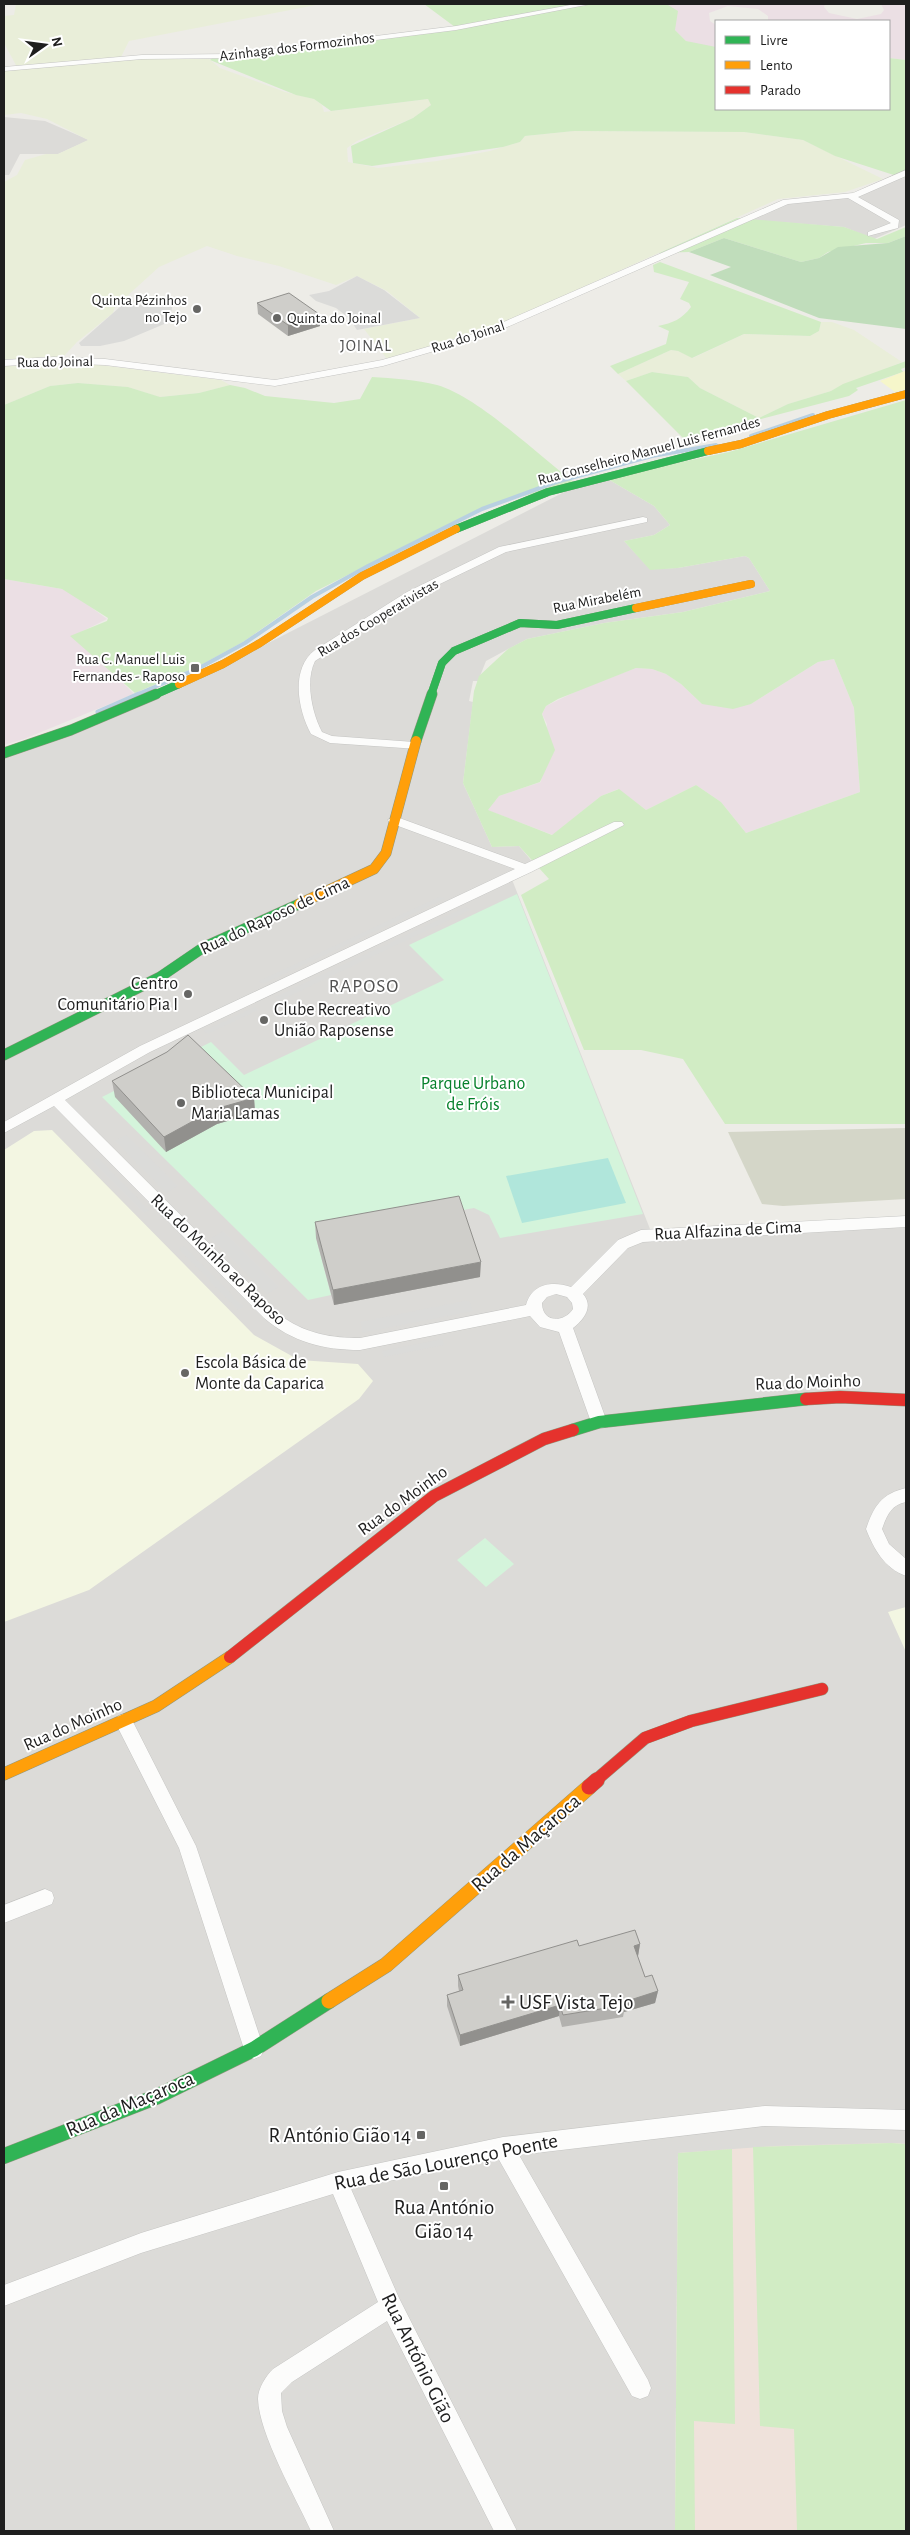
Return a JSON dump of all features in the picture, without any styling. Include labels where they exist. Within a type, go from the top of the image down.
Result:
[{"type":"street","name":"Azinhaga dos Formozinhos","points":[[4,69],[150,57],[231,56],[456,28],[587,4]]},
{"type":"street","name":"Rua do Joinal","points":[[4,363],[54,360],[105,362],[276,383],[383,363],[486,333],[786,202],[848,196],[906,173]]},
{"type":"street","points":[[848,196],[896,222],[895,226],[871,234]]},
{"type":"street","name":"Rua Conselheiro Manuel Luis Fernandes","points":[[4,753],[48,740],[98,720],[223,664],[260,643],[362,576],[476,519],[529,498],[604,475],[741,444],[828,415],[906,394]]},
{"type":"street","name":"Rua dos Cooperativistas","points":[[414,746],[330,739],[317,734],[310,717],[305,672],[309,662],[319,652],[411,594],[503,549],[643,520]]},
{"type":"street","name":"Rua Mirabelém","points":[[394,820],[414,746],[442,663],[454,651],[520,623],[557,625],[751,584]]},
{"type":"street","points":[[394,820],[527,869]]},
{"type":"street","name":"Rua do Raposo de Cima","points":[[4,1055],[160,978],[204,947],[368,873],[383,858],[394,820]]},
{"type":"street","points":[[4,1128],[55,1098],[174,1036],[618,825]]},
{"type":"street","name":"Rua do Moinho ao Raposo","points":[[55,1098],[269,1314],[284,1326],[302,1336],[330,1343],[360,1344],[534,1309]]},
{"type":"street","name":"Rua Alfazina de Cima","points":[[573,1294],[622,1244],[641,1236],[906,1222]]},
{"type":"street","points":[[550,1289],[565,1290],[573,1294],[581,1305],[580,1314],[573,1322],[564,1325],[546,1323],[540,1319],[534,1309],[536,1298],[550,1289]]},
{"type":"street","points":[[564,1325],[599,1422]]},
{"type":"street","name":"Rua do Moinho","points":[[4,1774],[124,1722],[156,1706],[249,1644],[451,1485],[544,1439],[599,1422],[782,1400],[840,1397],[906,1400]]},
{"type":"street","points":[[906,1494],[896,1497],[881,1508],[874,1528],[882,1549],[906,1569]]},
{"type":"street","name":"Rua da Maçaroca","points":[[4,2156],[156,2097],[254,2049],[386,1965],[645,1738],[690,1721],[822,1689]]},
{"type":"street","points":[[124,1722],[187,1846],[254,2049]]},
{"type":"street","points":[[4,1914],[45,1898]]},
{"type":"street","name":"Rua de São Lourenço Poente","points":[[4,2296],[141,2243],[338,2182],[503,2147],[765,2116],[906,2120]]},
{"type":"street","points":[[503,2147],[640,2388]]},
{"type":"street","name":"Rua António Gião","points":[[338,2182],[391,2306],[506,2531]]},
{"type":"street","points":[[323,2531],[274,2421],[269,2398],[272,2387],[284,2374],[391,2306]]},
{"type":"shaded area","points":[[16,4],[321,4],[129,41],[120,59],[209,59],[220,68],[285,92],[314,99],[322,105],[324,112],[428,99],[431,105],[413,118],[357,141],[347,148],[348,162],[378,168],[437,161],[490,151],[520,142],[525,136],[574,131],[744,132],[803,140],[883,179],[845,192],[778,199],[508,321],[421,351],[387,359],[364,329],[420,318],[387,291],[357,276],[336,285],[279,266],[237,256],[207,246],[159,267],[115,307],[113,313],[77,342],[63,357],[67,361],[221,380],[230,385],[199,393],[159,397],[128,387],[78,383],[50,386],[4,405],[4,182],[17,175],[25,160],[46,154],[58,154],[88,140],[47,119],[21,113],[4,115],[4,69],[17,67],[4,43],[4,16],[14,15]]},
{"type":"shaded area","points":[[424,4],[668,5],[678,11],[675,30],[686,41],[715,47],[715,110],[890,110],[890,58],[906,60],[906,176],[903,178],[835,156],[803,140],[744,132],[574,131],[525,136],[520,142],[503,147],[372,166],[353,163],[351,146],[413,118],[431,105],[428,99],[331,111],[314,99],[296,95],[210,60],[213,57],[455,27]]},
{"type":"shaded area","points":[[661,4],[825,4],[824,7],[829,13],[857,19],[881,14],[884,10],[881,4],[906,4],[906,60],[890,58],[890,20],[768,20],[768,16],[758,9],[728,6],[709,13],[710,21],[715,24],[715,47],[709,47],[686,41],[675,30],[668,5]]},
{"type":"shaded area","points":[[4,117],[45,121],[89,140],[58,154],[20,154],[9,175],[4,175]]},
{"type":"shaded area","points":[[906,176],[906,225],[874,239],[844,227],[751,220],[788,204],[806,200],[856,195]]},
{"type":"shaded area","points":[[737,218],[844,227],[877,239],[906,227],[906,236],[888,243],[866,243],[828,252],[819,258],[801,262],[724,238],[689,252],[659,253]]},
{"type":"shaded area","points":[[906,236],[906,329],[819,318],[710,275],[731,267],[689,252],[724,238],[801,262],[819,258],[838,247],[888,243]]},
{"type":"shaded area","points":[[660,262],[821,322],[819,331],[810,336],[744,334],[692,358],[678,351],[671,350],[618,374],[610,366],[666,344],[669,331],[658,326],[677,320],[691,307],[689,303],[680,299],[689,282],[654,272],[653,265]]},
{"type":"shaded area","points":[[357,276],[384,290],[420,318],[357,330],[349,318],[336,308],[316,301],[309,295],[329,291]]},
{"type":"shaded area","points":[[173,303],[169,322],[124,341],[100,346],[81,346],[79,343],[121,306]]},
{"type":"shaded area","points":[[821,322],[832,322],[854,330],[902,362],[831,391],[788,404],[759,418],[700,388],[688,377],[652,372],[626,381],[618,374],[671,350],[693,358],[744,334],[810,336],[819,331]]},
{"type":"shaded area","points":[[906,361],[906,367],[901,369],[903,372],[856,388],[858,390],[849,396],[684,439],[626,381],[652,372],[688,377],[700,388],[759,418],[788,404],[831,391],[843,384]]},
{"type":"shaded area","points":[[372,377],[421,382],[437,385],[454,392],[491,415],[578,485],[508,499],[481,508],[316,591],[243,642],[199,666],[135,693],[70,636],[107,621],[108,618],[62,589],[4,579],[4,405],[50,386],[78,383],[128,387],[160,397],[199,393],[230,385],[245,388],[265,396],[334,403],[360,399]]},
{"type":"shaded area","points":[[906,400],[906,1124],[725,1124],[683,1059],[641,1050],[584,1050],[521,895],[549,879],[519,846],[492,847],[463,783],[474,691],[479,676],[508,649],[527,639],[604,623],[683,612],[770,591],[749,558],[745,556],[678,568],[650,570],[624,541],[654,535],[670,525],[654,506],[606,478],[729,452]],"holes":[[[834,659],[854,708],[860,792],[746,833],[721,802],[696,785],[646,810],[619,789],[601,796],[552,835],[488,810],[499,796],[540,782],[555,750],[542,714],[546,706],[558,699],[636,668],[652,669],[666,674],[681,684],[702,704],[733,709],[751,704],[818,662]]]},
{"type":"shaded area","points":[[606,478],[654,506],[670,525],[654,535],[624,541],[650,569],[678,568],[745,556],[749,558],[770,591],[683,612],[604,623],[527,639],[486,661],[478,681],[473,681],[469,701],[473,702],[463,783],[492,847],[519,846],[535,865],[511,877],[652,1234],[906,1224],[906,2144],[891,2143],[678,2153],[675,2531],[4,2531],[4,751],[105,720],[235,660],[578,485]]},
{"type":"shaded area","points":[[4,579],[62,589],[73,594],[107,619],[75,635],[134,694],[24,739],[4,745]]},
{"type":"shaded area","points":[[729,591],[729,595],[595,624],[590,621]]},
{"type":"shaded area","points":[[834,659],[854,708],[860,792],[746,833],[721,802],[696,785],[646,810],[618,789],[601,796],[553,835],[487,810],[499,796],[541,782],[547,724],[542,714],[546,706],[583,688],[636,668],[652,669],[666,674],[681,684],[702,704],[751,704],[818,662]]},
{"type":"shaded area","points":[[439,897],[446,898],[263,984],[259,981]]},
{"type":"shaded area","points":[[466,907],[470,910],[279,1001],[275,997]]},
{"type":"shaded area","points":[[255,1007],[258,1010],[208,1034],[204,1031]]},
{"type":"shaded area","points":[[906,1128],[906,1199],[783,1206],[762,1204],[728,1132]]},
{"type":"shaded area","name":"Escola Básica de Monte da Caparica","points":[[52,1130],[254,1335],[299,1360],[358,1364],[373,1381],[359,1399],[89,1590],[4,1622],[4,1150],[34,1131]]},
{"type":"shaded area","points":[[126,1135],[178,1186],[166,1193],[115,1141]]},
{"type":"shaded area","points":[[98,1158],[149,1210],[144,1213],[92,1161]]},
{"type":"shaded area","points":[[608,1158],[626,1203],[522,1223],[506,1176]]},
{"type":"shaded area","points":[[223,1231],[279,1287],[267,1294],[211,1238]]},
{"type":"shaded area","points":[[184,1246],[244,1307],[238,1310],[179,1249]]},
{"type":"shaded area","points":[[469,1300],[473,1311],[363,1333],[360,1322]]},
{"type":"shaded area","points":[[442,1339],[444,1345],[384,1357],[382,1351]]},
{"type":"shaded area","points":[[906,1607],[906,1652],[888,1612]]},
{"type":"shaded area","points":[[906,2144],[906,2531],[675,2531],[678,2153],[775,2146]]},
{"type":"shaded area","points":[[906,2144],[906,2531],[797,2531],[794,2429],[760,2426],[753,2147]]},
{"type":"shaded area","points":[[732,2149],[735,2424],[694,2421],[695,2531],[675,2531],[678,2153]]},
{"type":"sand","points":[[905,371],[906,389],[895,392],[880,381]]},
{"type":"green space","name":"Parque Urbano de Fróis","points":[[517,894],[643,1214],[500,1238],[489,1215],[474,1208],[316,1238],[331,1295],[308,1300],[102,1097],[211,1042],[244,1075],[444,980],[409,945]]},
{"type":"green space","points":[[485,1538],[514,1564],[486,1587],[457,1560]]},
{"type":"building","points":[[289,293],[319,314],[288,325],[257,303]]},
{"type":"building","points":[[188,1035],[254,1098],[215,1109],[164,1137],[112,1081],[167,1052]]},
{"type":"building","points":[[459,1196],[481,1262],[333,1290],[315,1222]]},
{"type":"building","points":[[635,1930],[640,1944],[634,1946],[645,1977],[652,1975],[658,1991],[624,2002],[625,2005],[563,2015],[560,2005],[460,2035],[447,1995],[463,1990],[458,1975],[577,1940],[579,1946]]},
{"type":"waterway","points":[[751,436],[813,415]]},
{"type":"waterway","points":[[136,695],[201,667],[245,643],[312,597],[368,566],[482,509],[556,482],[652,456],[716,445]]},
{"type":"waterway","points":[[98,712],[139,694]]},
{"type":"traffic: fast","points":[[456,529],[517,503],[580,482],[708,451]]},
{"type":"traffic: fast","points":[[416,741],[442,663],[454,651],[520,623],[557,625],[636,608]]},
{"type":"traffic: fast","points":[[4,753],[93,722],[179,684]]},
{"type":"traffic: fast","points":[[4,1055],[160,977],[204,947],[299,904]]},
{"type":"traffic: fast","points":[[573,1430],[599,1422],[806,1399]]},
{"type":"traffic: fast","points":[[4,2156],[156,2097],[254,2049],[329,2001]]},
{"type":"traffic: slow","points":[[708,451],[741,444],[828,415],[906,394]]},
{"type":"traffic: slow","points":[[179,684],[223,664],[260,643],[362,576],[456,529]]},
{"type":"traffic: slow","points":[[636,608],[751,584]]},
{"type":"traffic: slow","points":[[299,904],[374,869],[386,853],[416,741]]},
{"type":"traffic: slow","points":[[4,1774],[156,1706],[230,1657]]},
{"type":"traffic: slow","points":[[329,2001],[386,1965],[589,1787]]},
{"type":"traffic: jam","points":[[806,1399],[840,1397],[906,1400]]},
{"type":"traffic: jam","points":[[230,1657],[249,1644],[434,1496],[544,1439],[573,1430]]},
{"type":"traffic: jam","points":[[589,1787],[645,1738],[691,1721],[822,1689]]},
{"type":"place","name":"Quinta Pézinhos no Tejo","points":[[197,309]]},
{"type":"place","name":"Quinta do Joinal","points":[[277,318]]},
{"type":"place","name":"Rua C. Manuel Luis Fernandes - Raposo","points":[[195,668]]},
{"type":"place","name":"Centro Comunitário Pia I","points":[[188,994]]},
{"type":"place","name":"Clube Recreativo União Raposense","points":[[264,1020]]},
{"type":"place","name":"Biblioteca Municipal Maria Lamas","points":[[181,1103]]},
{"type":"place","name":"Escola Básica de Monte da Caparica","points":[[185,1373]]},
{"type":"place","name":"USF Vista Tejo","points":[[508,2002]]},
{"type":"place","name":"R António Gião 14","points":[[421,2135]]},
{"type":"place","name":"Rua António Gião 14","points":[[444,2186]]},
{"type":"district","name":"JOINAL","points":[[366,346]]},
{"type":"district","name":"RAPOSO","points":[[364,986]]}]
